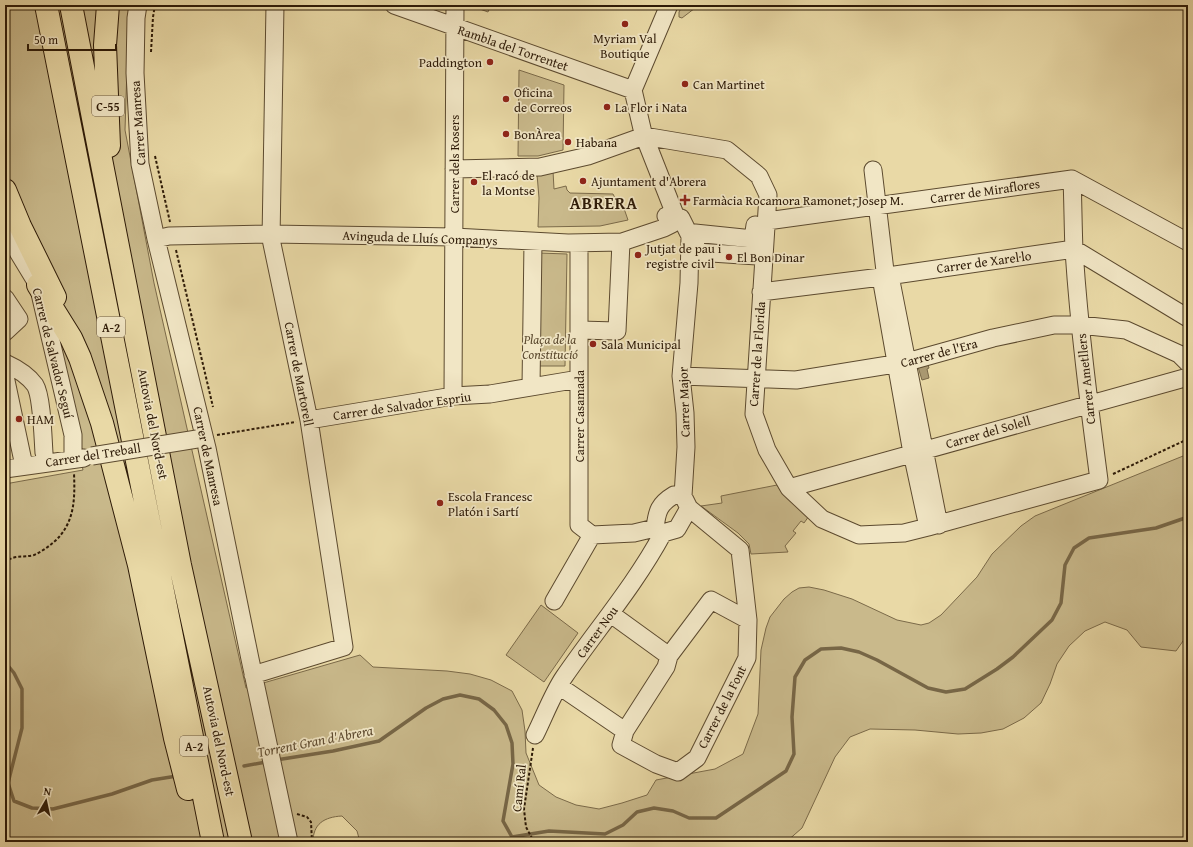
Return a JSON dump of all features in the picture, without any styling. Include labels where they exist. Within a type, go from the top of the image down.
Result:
[{"type":"highway","name":"Autovia del Nord-est","points":[[46,5],[213,842]]},
{"type":"highway","name":"Autovia del Nord-est","points":[[71,5],[180,565],[241,842]]},
{"type":"highway","name":"C-55","points":[[108,5],[105,45],[109,124],[110,207]]},
{"type":"highway","points":[[5,190],[20,226],[62,311],[71,338],[80,358],[104,430],[139,565],[176,738],[201,842]]},
{"type":"highway","points":[[38,285],[71,338]]},
{"type":"street","name":"Carrer Manresa","points":[[138,5],[136,18],[135,73],[140,164],[156,239]]},
{"type":"street","name":"Carrer de Martorell","points":[[253,675],[344,648],[309,420],[271,234],[275,5]]},
{"type":"street","name":"Rambla del Torrentet","points":[[394,5],[633,90]]},
{"type":"street","name":"Carrer dels Rosers","points":[[454,396],[455,5]]},
{"type":"street","points":[[656,35],[658,5]]},
{"type":"street","points":[[669,5],[633,90],[644,136],[676,217]]},
{"type":"street","points":[[454,169],[540,167],[588,156],[644,136]]},
{"type":"street","name":"Carrer de la Florida","points":[[644,136],[727,150],[759,176],[768,195],[754,414],[767,450],[789,488],[822,519],[859,535],[904,533],[1099,480]]},
{"type":"street","points":[[873,170],[885,275],[918,452],[934,526]]},
{"type":"street","points":[[1072,179],[1188,242]]},
{"type":"street","name":"Carrer de Miraflores","points":[[767,221],[1072,179]]},
{"type":"street","name":"Carrer Ametllers","points":[[1072,179],[1074,249],[1080,325],[1099,480]]},
{"type":"street","points":[[657,221],[668,196]]},
{"type":"street","points":[[602,242],[642,230],[669,215],[676,217]]},
{"type":"street","name":"Avinguda de Lluís Companys","points":[[156,239],[173,236],[271,234],[454,238],[533,242],[621,242],[664,228],[672,224],[676,217]]},
{"type":"street","name":"Carrer Major","points":[[676,217],[681,218],[690,236],[689,283],[681,376],[685,414],[686,502]]},
{"type":"street","name":"Carrer de Salvador Seguí","points":[[5,225],[14,240],[10,249],[38,285],[73,435],[73,459]]},
{"type":"street","name":"Carrer de Manresa","points":[[156,239],[205,437],[253,675],[289,842]]},
{"type":"street","points":[[531,387],[533,242]]},
{"type":"street","points":[[579,330],[617,331],[621,242]]},
{"type":"street","name":"Carrer Casamada","points":[[554,601],[576,563],[586,530],[579,379],[579,243]]},
{"type":"street","points":[[1074,249],[1188,318]]},
{"type":"street","name":"Carrer de Xarel·lo","points":[[761,292],[1074,249]]},
{"type":"street","points":[[5,298],[19,319],[5,332]]},
{"type":"street","name":"Carrer de l'Era","points":[[681,376],[796,380],[902,363],[994,338],[1054,325],[1080,325],[1126,330],[1179,354],[1188,364]]},
{"type":"street","points":[[5,363],[21,371],[36,386],[42,417],[44,453]]},
{"type":"street","points":[[5,376],[24,466]]},
{"type":"street","name":"Carrer del Solell","points":[[789,488],[1188,377]]},
{"type":"street","name":"Carrer de Salvador Espriu","points":[[309,420],[454,396],[490,394],[579,379]]},
{"type":"street","name":"Carrer del Treball","points":[[5,469],[205,437]]},
{"type":"street","name":"Carrer Nou","points":[[535,735],[563,678],[611,614],[652,554],[659,531],[657,512],[664,500],[674,495],[686,502]]},
{"type":"street","points":[[586,530],[634,533],[677,529],[686,502]]},
{"type":"street","name":"Carrer de la Font","points":[[625,731],[621,745],[656,764],[678,772],[697,758],[747,658],[748,620],[740,550],[686,502]]},
{"type":"street","points":[[559,686],[625,731],[666,667],[670,656],[711,600],[748,620]]},
{"type":"street","points":[[611,614],[670,656]]},
{"type":"path","points":[[151,54],[155,5]]},
{"type":"path","points":[[154,150],[173,236]]},
{"type":"path","points":[[205,437],[309,420]]},
{"type":"path","points":[[1099,480],[1188,438]]},
{"type":"path","points":[[5,563],[8,559],[14,556],[25,556],[40,552],[60,536],[66,529],[73,510],[74,502],[73,459]]},
{"type":"path","name":"Camí Ral","points":[[534,842],[526,827],[524,809],[535,735]]},
{"type":"path","points":[[295,809],[297,814],[307,817],[311,822],[312,842]]},
{"type":"green space","points":[[5,5],[129,5],[125,130],[154,283],[246,688],[360,655],[373,667],[447,671],[470,674],[491,680],[512,691],[522,710],[526,753],[539,785],[556,797],[576,805],[599,809],[647,795],[656,780],[715,769],[743,754],[758,714],[761,650],[766,628],[770,617],[784,599],[792,592],[799,588],[809,587],[824,590],[852,599],[897,620],[921,625],[929,623],[941,615],[977,577],[992,554],[1021,526],[1035,516],[1188,454],[1188,634],[1176,651],[1141,647],[1127,630],[1105,622],[1085,631],[1069,646],[1057,664],[1041,703],[1024,718],[1003,729],[981,733],[958,734],[915,730],[870,729],[850,737],[835,757],[802,828],[786,842],[360,842],[357,831],[342,816],[325,820],[317,826],[313,842],[5,842],[5,484],[83,470],[47,306],[5,212]]},
{"type":"green space","points":[[469,5],[491,5],[488,12]]},
{"type":"green space","points":[[683,5],[699,5],[682,18],[679,17],[679,12]]},
{"type":"green space","points":[[519,70],[564,85],[563,150],[538,156],[518,156]]},
{"type":"green space","points":[[553,171],[554,189],[566,186],[570,193],[613,194],[615,198],[620,197],[628,220],[600,226],[538,227],[539,198],[537,174]]},
{"type":"green space","name":"Plaça de la Constitució","points":[[539,253],[567,254],[565,366],[535,366]]},
{"type":"green space","points":[[777,485],[782,493],[809,516],[804,523],[801,521],[793,531],[796,533],[785,546],[788,552],[751,554],[749,544],[738,533],[701,506],[722,503],[721,496]]},
{"type":"green space","points":[[541,605],[578,633],[544,682],[506,655]]},
{"type":"shaded area","points":[[928,365],[929,368],[927,369],[929,378],[922,380],[918,367]]},
{"type":"waterway","name":"Torrent Gran d'Abrera","points":[[276,760],[333,751],[379,741],[426,708],[443,699],[460,695],[479,699],[494,710],[506,725],[512,743],[513,764],[503,821],[512,837],[549,831],[605,834],[623,825],[637,812],[654,808],[673,811],[689,818],[716,818],[786,771],[794,754],[792,717],[795,677],[805,660],[821,649],[841,648],[859,652],[877,660],[928,688],[946,692],[965,689],[1013,657],[1052,620],[1061,603],[1065,565],[1074,548],[1089,538],[1156,528],[1188,517]]},
{"type":"waterway","name":"Torrent Gran d'Abrera","points":[[5,662],[14,673],[22,689],[22,728],[8,783],[14,801],[32,808],[53,809],[112,794],[152,780],[177,776]]},
{"type":"waterway","name":"Torrent Gran d'Abrera","points":[[244,766],[266,762]]},
{"type":"place","name":"Myriam Val Boutique","points":[[625,24]]},
{"type":"place","name":"Paddington","points":[[490,62]]},
{"type":"place","name":"Can Martinet","points":[[685,84]]},
{"type":"place","name":"Oficina de Correos","points":[[506,99]]},
{"type":"place","name":"La Flor i Nata","points":[[607,107]]},
{"type":"place","name":"BonÀrea","points":[[506,134]]},
{"type":"place","name":"Habana","points":[[568,142]]},
{"type":"place","name":"Ajuntament d'Abrera","points":[[583,181]]},
{"type":"place","name":"El racó de la Montse","points":[[474,182]]},
{"type":"place","name":"Farmàcia Rocamora Ramonet, Josep M.","points":[[685,200]]},
{"type":"place","name":"Jutjat de pau i registre civil","points":[[638,255]]},
{"type":"place","name":"El Bon Dinar","points":[[729,257]]},
{"type":"place","name":"Sala Municipal","points":[[593,344]]},
{"type":"place","name":"HAM","points":[[19,419]]},
{"type":"place","name":"Escola Francesc Platón i Sartí","points":[[440,503]]},
{"type":"district","name":"ABRERA","points":[[604,202]]}]
